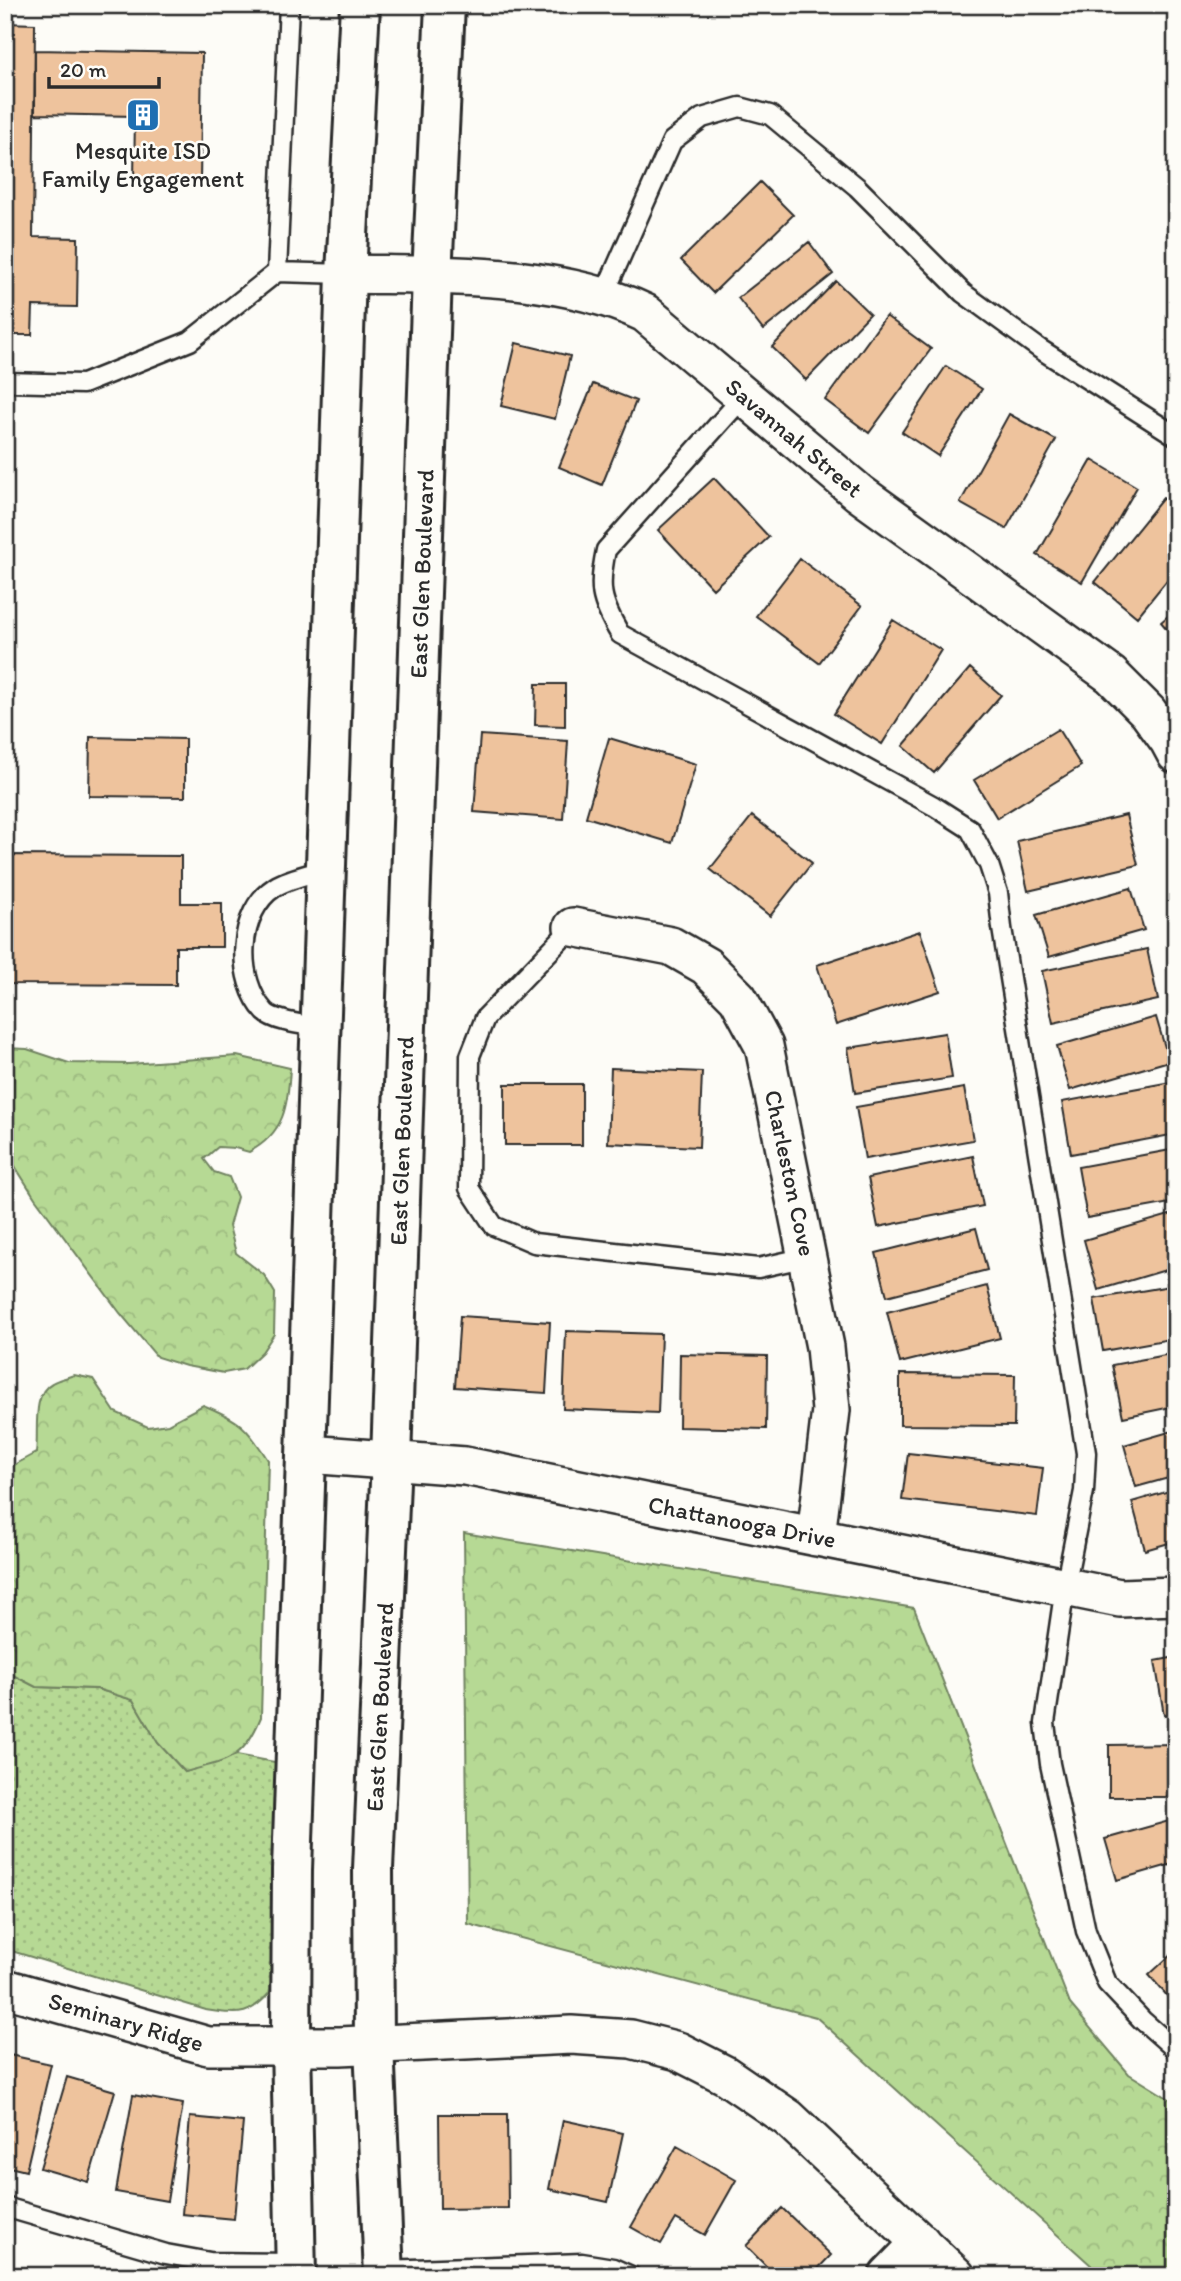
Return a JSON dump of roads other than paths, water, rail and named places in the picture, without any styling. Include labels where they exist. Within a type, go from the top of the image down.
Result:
[{"type":"main road","points":[[296,2270],[291,2044],[292,1870],[346,274],[360,5]]},
{"type":"main road","name":"East Glen Boulevard","points":[[384,2273],[373,2044],[373,1869],[391,1459],[432,276],[445,5]]},
{"type":"street","name":"Savannah Street","points":[[346,274],[506,280],[569,288],[620,301],[645,313],[859,493],[1111,675],[1148,712],[1176,754]]},
{"type":"street","name":"Charleston Cove","points":[[573,927],[671,946],[706,965],[738,998],[764,1046],[825,1347],[831,1410],[816,1537]]},
{"type":"street","name":"Chattanooga Drive","points":[[308,1454],[465,1466],[1120,1598],[1176,1596]]},
{"type":"street","name":"Seminary Ridge","points":[[5,1988],[208,2046],[373,2044],[571,2035],[631,2039],[678,2051],[725,2075],[788,2118],[956,2276]]},
{"type":"street","points":[[888,2276],[921,2242]]},
{"type":"lane","points":[[277,272],[289,5]]},
{"type":"lane","points":[[603,297],[672,141],[702,118],[740,107],[770,115],[809,147],[857,187],[964,293],[1041,349],[1176,436]]},
{"type":"lane","points":[[5,382],[83,384],[190,341],[277,272],[346,274]]},
{"type":"lane","points":[[744,396],[606,550],[600,577],[604,607],[620,634],[934,806],[970,829],[989,865],[998,892],[1086,1453],[1084,1491],[1065,1587],[1045,1723],[1050,1764],[1086,1931],[1107,1983],[1142,2020],[1176,2050]]},
{"type":"lane","points":[[321,1028],[293,1023],[267,1014],[252,993],[243,948],[254,907],[276,886],[327,869]]},
{"type":"lane","points":[[573,927],[485,1018],[470,1056],[469,1188],[494,1226],[534,1243],[758,1268],[807,1257]]},
{"type":"lane","points":[[5,2207],[166,2253],[209,2262],[296,2270]]},
{"type":"lane","points":[[384,2273],[582,2263],[613,2268],[631,2276]]},
{"type":"place","name":"Mesquite ISD Family Engagement","points":[[143,115]]}]
